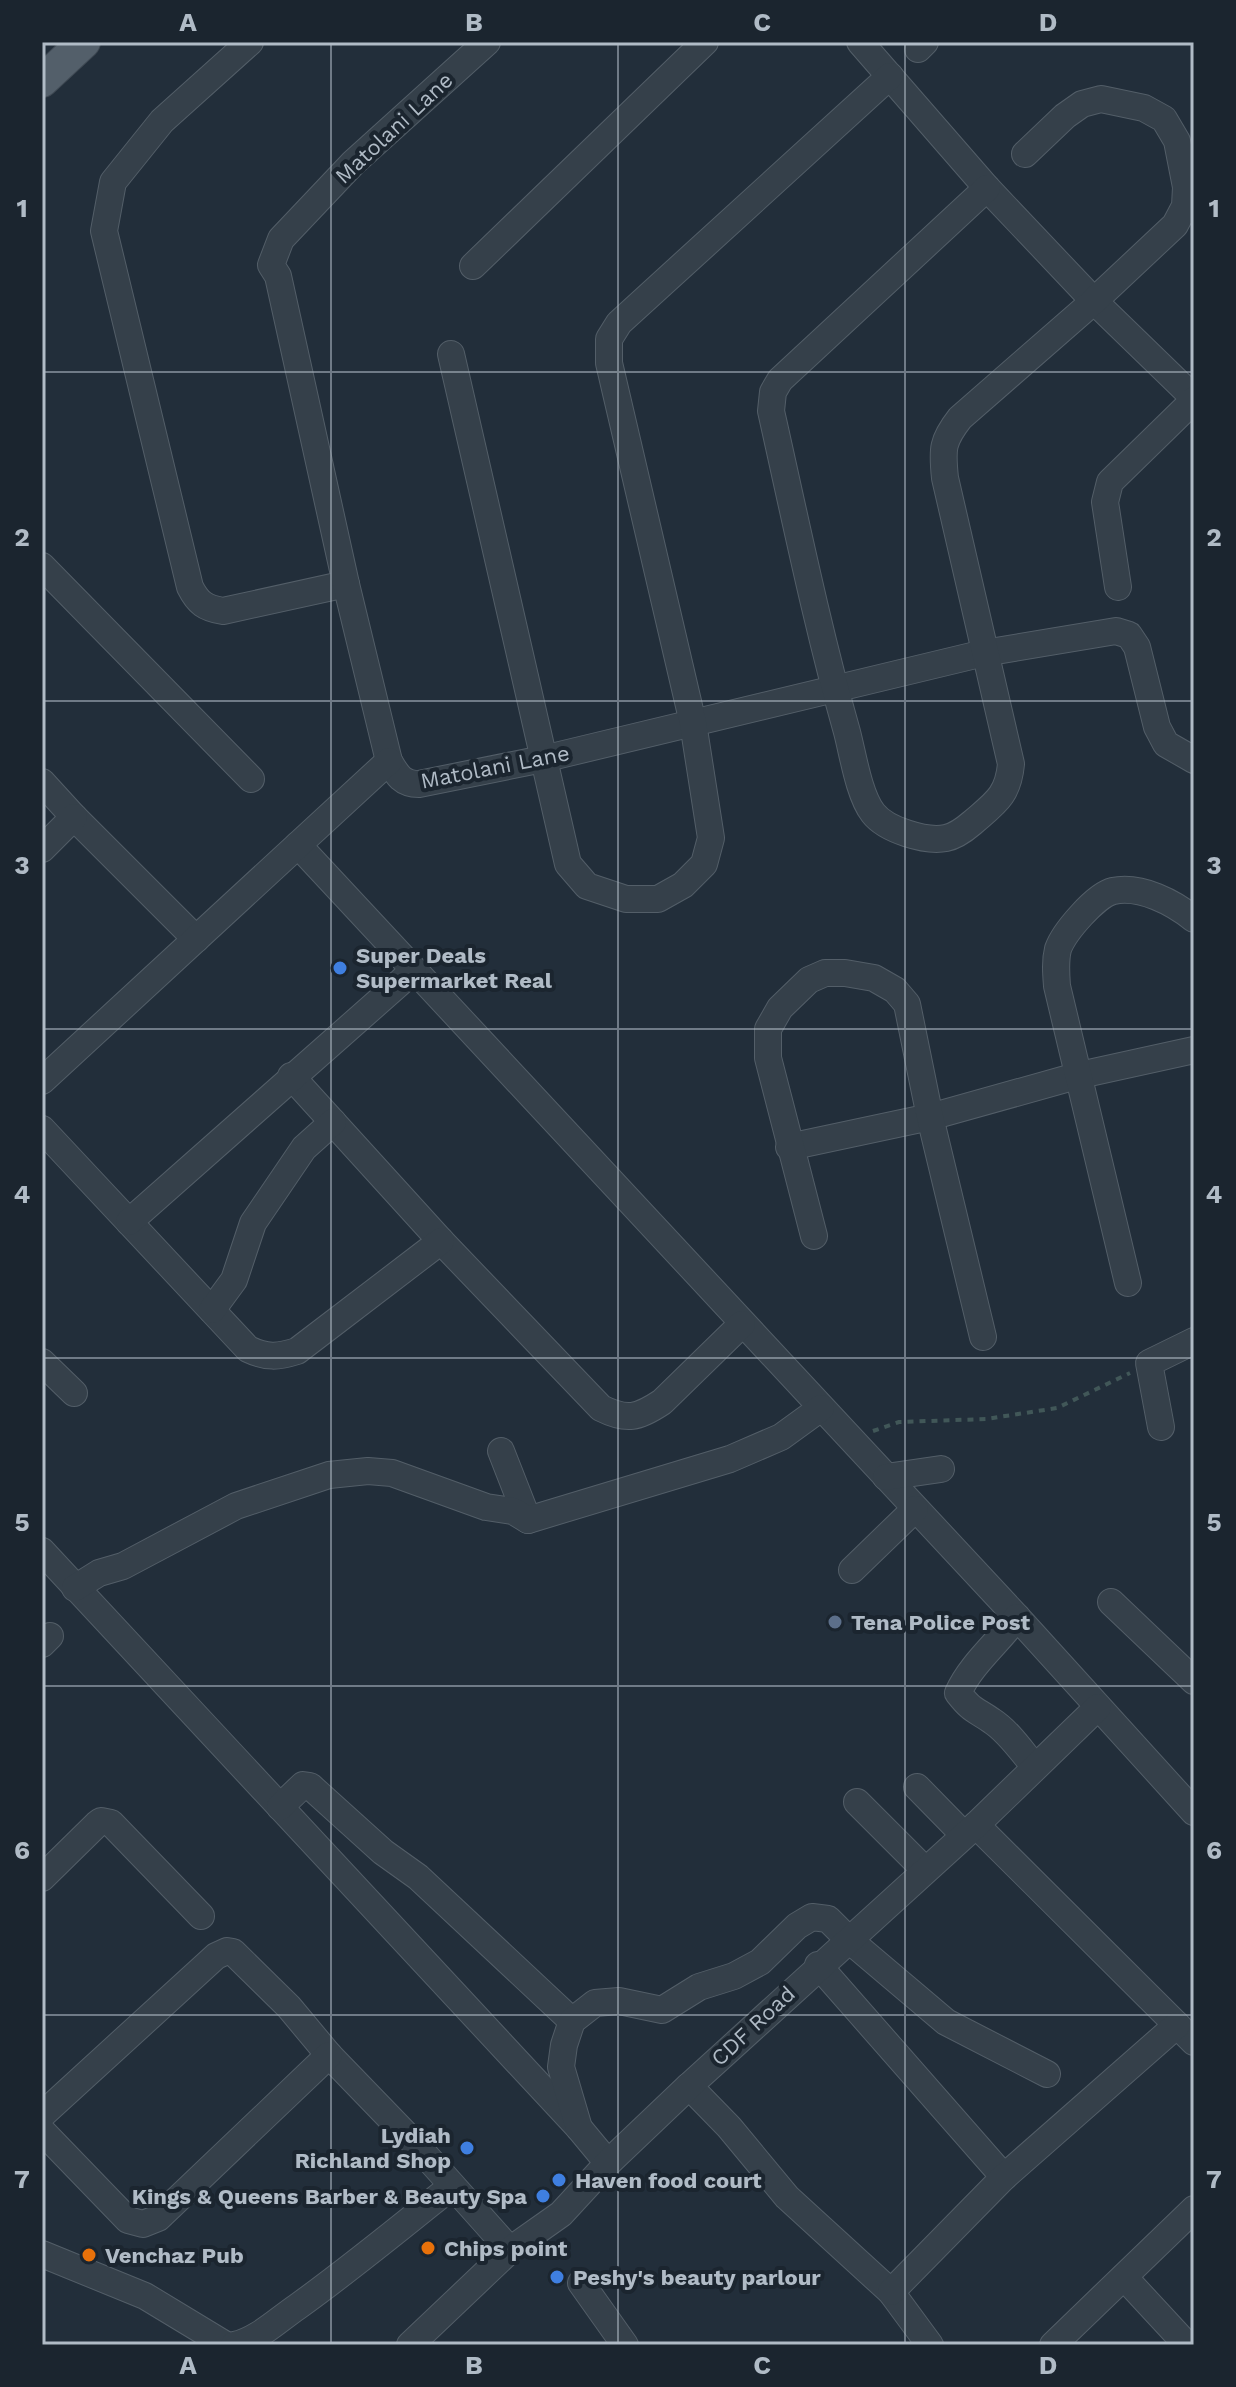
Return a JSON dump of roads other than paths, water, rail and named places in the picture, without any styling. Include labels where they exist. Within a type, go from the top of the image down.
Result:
[{"type":"main road","points":[[42,81],[84,42]]},
{"type":"street","points":[[250,42],[162,121],[113,182],[104,231],[190,587],[196,598],[206,608],[223,611],[346,584]]},
{"type":"street","name":"Matolani Lane","points":[[487,42],[353,163],[281,239],[271,265],[278,276],[346,584],[389,761],[399,777],[408,784],[419,784],[543,759],[984,653],[1116,631],[1129,635],[1137,647],[1157,727],[1166,744],[1194,760]]},
{"type":"street","points":[[473,266],[705,42]]},
{"type":"street","points":[[860,42],[987,188],[1094,301],[1194,399],[1110,482],[1105,502],[1118,587]]},
{"type":"street","points":[[451,354],[568,864],[587,886],[626,899],[658,899],[683,885],[704,864],[711,838],[693,723],[609,363],[609,339],[619,323],[890,76]]},
{"type":"street","points":[[987,188],[790,369],[773,392],[771,411],[835,691],[861,784],[873,813],[886,825],[924,837],[947,838],[963,831],[998,800],[1009,784],[1011,764],[945,478],[942,450],[946,435],[960,418],[1094,301],[1175,225],[1185,206],[1186,187],[1177,141],[1164,119],[1144,108],[1101,99],[1082,104],[1025,154]]},
{"type":"street","points":[[42,566],[251,779]]},
{"type":"street","points":[[42,1081],[389,761]]},
{"type":"street","points":[[42,782],[196,939]]},
{"type":"street","points":[[42,849],[74,817]]},
{"type":"street","points":[[298,845],[1017,1617],[1194,1812]]},
{"type":"street","points":[[1128,1283],[1057,986],[1055,961],[1059,945],[1076,921],[1099,898],[1112,891],[1128,890],[1166,900],[1194,919]]},
{"type":"street","points":[[129,1222],[413,971]]},
{"type":"street","points":[[814,1236],[768,1058],[768,1029],[780,1008],[809,980],[825,973],[874,978],[895,990],[907,1004],[930,1117],[983,1337]]},
{"type":"street","points":[[789,1147],[930,1117],[1080,1075],[1194,1050]]},
{"type":"street","points":[[291,1076],[441,1241],[601,1408],[618,1417],[633,1417],[648,1411],[662,1402],[742,1324]]},
{"type":"street","points":[[212,1310],[234,1280],[253,1223],[304,1148],[333,1122]]},
{"type":"street","points":[[42,1129],[248,1349],[263,1356],[279,1357],[297,1351],[441,1241]]},
{"type":"street","points":[[1161,1427],[1149,1363],[1194,1341]]},
{"type":"street","points":[[42,1362],[74,1393]]},
{"type":"street","points":[[75,1588],[99,1573],[123,1566],[236,1506],[329,1475],[368,1471],[392,1473],[486,1507],[513,1511],[528,1520],[740,1455],[781,1437],[821,1408]]},
{"type":"street","points":[[501,1451],[528,1520]]},
{"type":"street","points":[[886,1477],[941,1469]]},
{"type":"street","points":[[852,1570],[915,1509]]},
{"type":"street","points":[[42,1551],[579,2128],[608,2163]]},
{"type":"street","points":[[1111,1602],[1194,1681]]},
{"type":"street","points":[[1017,1617],[967,1674],[958,1693],[973,1711],[993,1721],[1008,1735],[1035,1767]]},
{"type":"street","name":"CDF Road","points":[[410,2345],[510,2250],[561,2214],[608,2163],[689,2086],[818,1965],[970,1830],[1098,1707]]},
{"type":"street","points":[[280,1807],[303,1785],[310,1786],[383,1852],[418,1877],[572,2021]]},
{"type":"street","points":[[891,2292],[1004,2177],[1185,2034],[970,1830],[917,1787]]},
{"type":"street","points":[[857,1802],[925,1870]]},
{"type":"street","points":[[42,1878],[97,1824],[101,1821],[111,1823],[201,1916]]},
{"type":"street","points":[[579,2128],[561,2067],[572,2021],[595,2003],[619,2001],[662,2010],[699,1987],[734,1976],[760,1962],[797,1926],[812,1917],[828,1919],[946,2022],[1047,2074]]},
{"type":"street","points":[[42,2115],[216,1956],[233,1952],[289,2007],[329,2055],[510,2250]]},
{"type":"street","points":[[818,1965],[1004,2177]]},
{"type":"street","points":[[42,2131],[128,2220],[143,2224],[158,2218],[329,2055]]},
{"type":"street","points":[[689,2086],[729,2127],[787,2197],[891,2292],[930,2345]]},
{"type":"street","points":[[234,2345],[262,2332],[354,2266],[452,2186]]},
{"type":"street","points":[[1053,2345],[1194,2209]]},
{"type":"street","points":[[42,2254],[145,2296],[226,2345]]},
{"type":"street","points":[[1124,2277],[1187,2345]]},
{"type":"street","points":[[581,2283],[625,2345]]},
{"type":"place","name":"Super Deals Supermarket Real","points":[[340,968]]},
{"type":"place","name":"Tena Police Post","points":[[835,1622]]},
{"type":"place","name":"Lydiah Richland Shop","points":[[467,2148]]},
{"type":"place","name":"Haven food court","points":[[559,2180]]},
{"type":"place","name":"Kings & Queens Barber & Beauty Spa","points":[[543,2196]]},
{"type":"place","name":"Chips point","points":[[428,2248]]},
{"type":"place","name":"Venchaz Pub","points":[[89,2255]]},
{"type":"place","name":"Peshy's beauty parlour","points":[[557,2277]]}]
